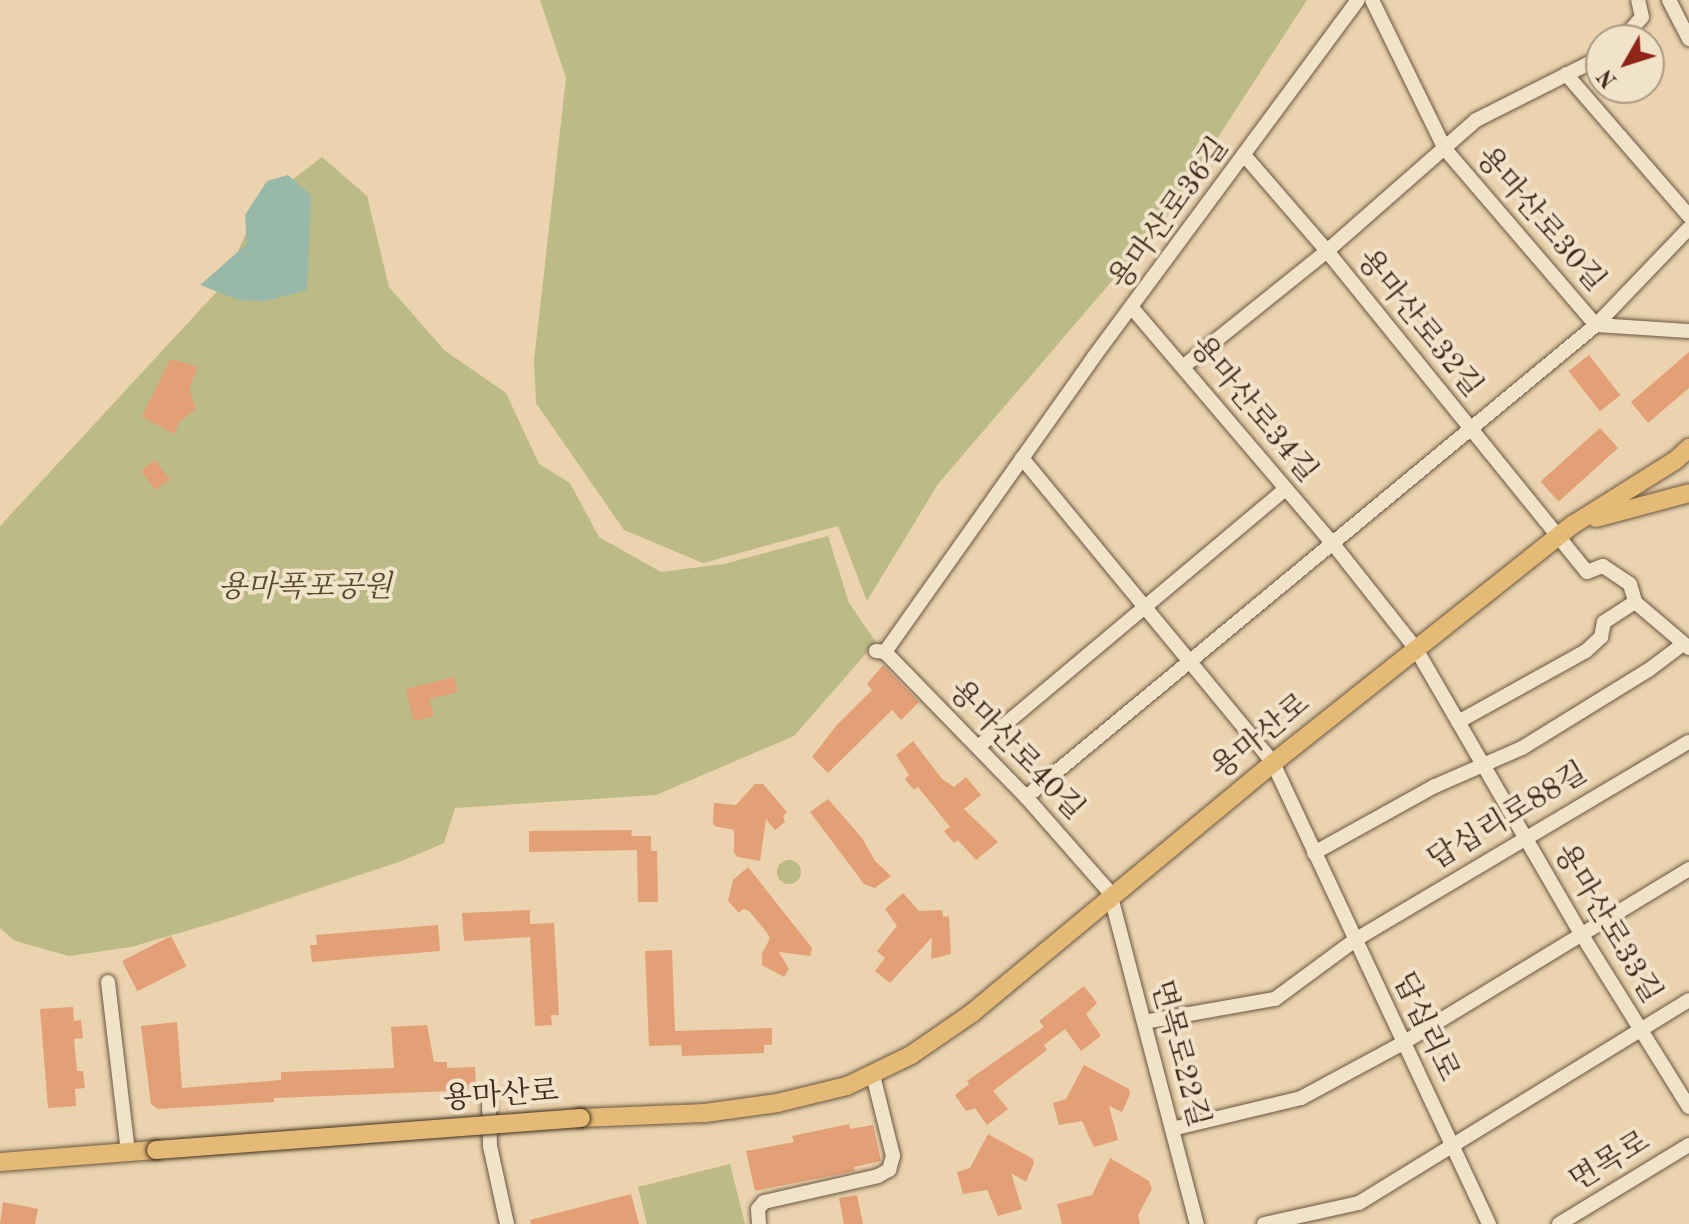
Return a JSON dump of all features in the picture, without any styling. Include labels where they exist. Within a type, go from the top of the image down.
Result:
[{"type":"main road","name":"용마산로","points":[[0,1162],[581,1118],[741,1109],[810,1096],[873,1075],[951,1029],[1273,763],[1567,530],[1676,460],[1689,448]]},
{"type":"main road","points":[[1567,530],[1689,493]]},
{"type":"street","name":"용마산로36길","points":[[880,652],[1358,0]]},
{"type":"street","name":"용마산로30길","points":[[1372,0],[1445,149],[1596,325]]},
{"type":"street","points":[[1636,24],[1642,17],[1638,0]]},
{"type":"street","points":[[1669,0],[1689,39]]},
{"type":"street","points":[[1445,149],[1476,120],[1585,65]]},
{"type":"street","points":[[1566,74],[1689,216]]},
{"type":"street","name":"용마산로30길","points":[[1327,251],[1445,149]]},
{"type":"street","name":"용마산로32길","points":[[1245,156],[1327,251],[1472,430],[1567,530],[1587,572],[1603,566],[1630,584],[1635,602]]},
{"type":"street","points":[[1596,325],[1689,228]]},
{"type":"street","name":"용마산로32길","points":[[1184,366],[1327,251]]},
{"type":"street","name":"용마산로34길","points":[[1133,309],[1334,545],[1416,649]]},
{"type":"street","name":"용마산로30길","points":[[1472,430],[1596,325],[1689,331]]},
{"type":"street","name":"용마산로32길","points":[[1334,545],[1472,430]]},
{"type":"street","points":[[1022,458],[1273,763]]},
{"type":"street","points":[[978,747],[1285,489]]},
{"type":"street","points":[[1026,797],[1334,545]]},
{"type":"street","points":[[1314,853],[1435,786],[1522,748],[1686,646],[1635,602],[1604,622],[1601,637],[1586,651],[1458,722]]},
{"type":"street","name":"용마산로33길","points":[[1416,649],[1580,932],[1689,1107]]},
{"type":"street","name":"용마산로40길","points":[[880,652],[1026,797],[1112,896]]},
{"type":"street","name":"답십리로88길","points":[[1144,1022],[1275,999],[1355,940],[1525,836],[1689,742]]},
{"type":"street","name":"답십리로","points":[[1273,763],[1489,1224]]},
{"type":"street","points":[[1172,1129],[1301,1098],[1403,1043],[1580,932],[1689,869]]},
{"type":"street","name":"면목로22길","points":[[1112,896],[1197,1224]]},
{"type":"street","points":[[108,982],[128,1152]]},
{"type":"street","points":[[1264,1224],[1359,1203],[1689,1000]]},
{"type":"street","points":[[759,1224],[758,1209],[764,1202],[889,1170],[893,1156],[873,1075]]},
{"type":"street","points":[[489,1102],[490,1146],[507,1224]]},
{"type":"street","name":"면목로","points":[[1559,1224],[1689,1145]]},
{"type":"green space","points":[[540,0],[1307,0],[1165,219],[938,484],[867,601],[838,526],[703,563],[624,530],[536,403],[534,361],[566,78]]},
{"type":"green space","name":"용마폭포공원","points":[[322,157],[367,196],[389,287],[444,350],[506,393],[539,464],[570,483],[599,537],[661,572],[724,564],[828,536],[849,603],[876,642],[794,736],[656,795],[455,808],[444,843],[402,861],[217,922],[131,947],[69,956],[15,941],[0,928],[0,526],[223,285],[258,206]]},
{"type":"green space","points":[[789,860],[800,867],[801,872],[794,883],[789,884],[778,877],[777,872],[784,861]]},
{"type":"green space","points":[[730,1164],[745,1224],[647,1224],[638,1187]]},
{"type":"shaded area","points":[[288,175],[311,195],[307,290],[265,301],[239,300],[200,285],[247,244],[245,215],[267,181]]},
{"type":"building","points":[[1689,352],[1689,388],[1648,423],[1631,402]]},
{"type":"building","points":[[1589,355],[1620,395],[1600,411],[1569,371]]},
{"type":"building","points":[[170,359],[198,367],[189,389],[196,409],[180,421],[174,434],[142,417]]},
{"type":"building","points":[[1600,428],[1618,448],[1559,502],[1541,482]]},
{"type":"building","points":[[155,460],[170,479],[156,490],[141,471]]},
{"type":"building","points":[[883,665],[919,702],[901,720],[892,710],[828,773],[812,757],[836,726],[872,690],[867,684]]},
{"type":"building","points":[[454,677],[458,692],[429,699],[434,716],[414,721],[406,689]]},
{"type":"building","points":[[913,741],[942,779],[954,787],[966,777],[981,795],[964,809],[998,842],[976,860],[958,840],[954,843],[944,831],[950,827],[918,787],[914,790],[905,779],[909,775],[896,755]]},
{"type":"building","points":[[755,784],[763,784],[787,812],[783,816],[785,822],[775,830],[766,819],[760,861],[738,857],[734,853],[734,830],[714,826],[713,821],[714,803],[736,805]]},
{"type":"building","points":[[828,799],[862,838],[875,861],[891,876],[875,888],[864,884],[810,812]]},
{"type":"building","points":[[632,830],[631,836],[651,836],[651,851],[657,851],[658,902],[638,902],[637,850],[529,852],[529,831]]},
{"type":"building","points":[[748,867],[812,948],[810,956],[779,952],[789,969],[784,977],[762,965],[762,954],[770,938],[765,930],[749,911],[743,909],[739,913],[728,901],[733,880]]},
{"type":"building","points":[[903,893],[919,911],[942,910],[943,917],[949,916],[951,954],[931,959],[932,937],[890,983],[875,971],[885,958],[877,951],[897,926],[885,909]]},
{"type":"building","points":[[530,910],[530,924],[554,923],[559,1015],[551,1015],[552,1025],[535,1026],[530,937],[464,941],[462,913]]},
{"type":"building","points":[[438,925],[440,951],[312,962],[310,945],[317,945],[316,935]]},
{"type":"building","points":[[171,936],[186,966],[137,991],[122,961]]},
{"type":"building","points":[[672,950],[675,1031],[772,1028],[772,1045],[764,1045],[764,1053],[682,1056],[681,1045],[649,1046],[645,951]]},
{"type":"building","points":[[1084,986],[1097,1003],[1086,1014],[1101,1036],[1081,1051],[1065,1029],[1044,1045],[1047,1050],[993,1091],[1008,1109],[987,1125],[975,1108],[966,1111],[955,1095],[969,1084],[967,1081],[1044,1027],[1039,1021]]},
{"type":"building","points":[[73,1007],[74,1021],[81,1020],[83,1038],[74,1039],[77,1071],[83,1071],[85,1088],[75,1089],[76,1106],[48,1108],[40,1009]]},
{"type":"building","points":[[177,1022],[182,1088],[281,1080],[281,1072],[394,1068],[391,1027],[427,1025],[434,1062],[447,1062],[447,1068],[475,1067],[476,1090],[274,1098],[274,1102],[158,1109],[151,1104],[141,1026]]},
{"type":"building","points":[[1084,1065],[1129,1089],[1130,1094],[1122,1112],[1109,1106],[1118,1140],[1094,1147],[1082,1121],[1059,1125],[1053,1103],[1066,1099]]},
{"type":"building","points":[[849,1124],[850,1129],[873,1125],[881,1161],[854,1167],[855,1171],[755,1191],[746,1151],[794,1142],[792,1136]]},
{"type":"building","points":[[988,1134],[1033,1159],[1034,1163],[1026,1182],[1011,1173],[1022,1209],[998,1216],[987,1190],[963,1194],[957,1172],[970,1168]]},
{"type":"building","points":[[1110,1158],[1149,1181],[1152,1189],[1138,1215],[1140,1224],[1062,1224],[1057,1204],[1092,1195]]},
{"type":"building","points":[[631,1194],[639,1224],[531,1224],[530,1220]]},
{"type":"building","points":[[857,1195],[863,1224],[844,1224],[839,1198]]},
{"type":"building","points":[[3,1202],[38,1209],[35,1224],[0,1224]]}]
